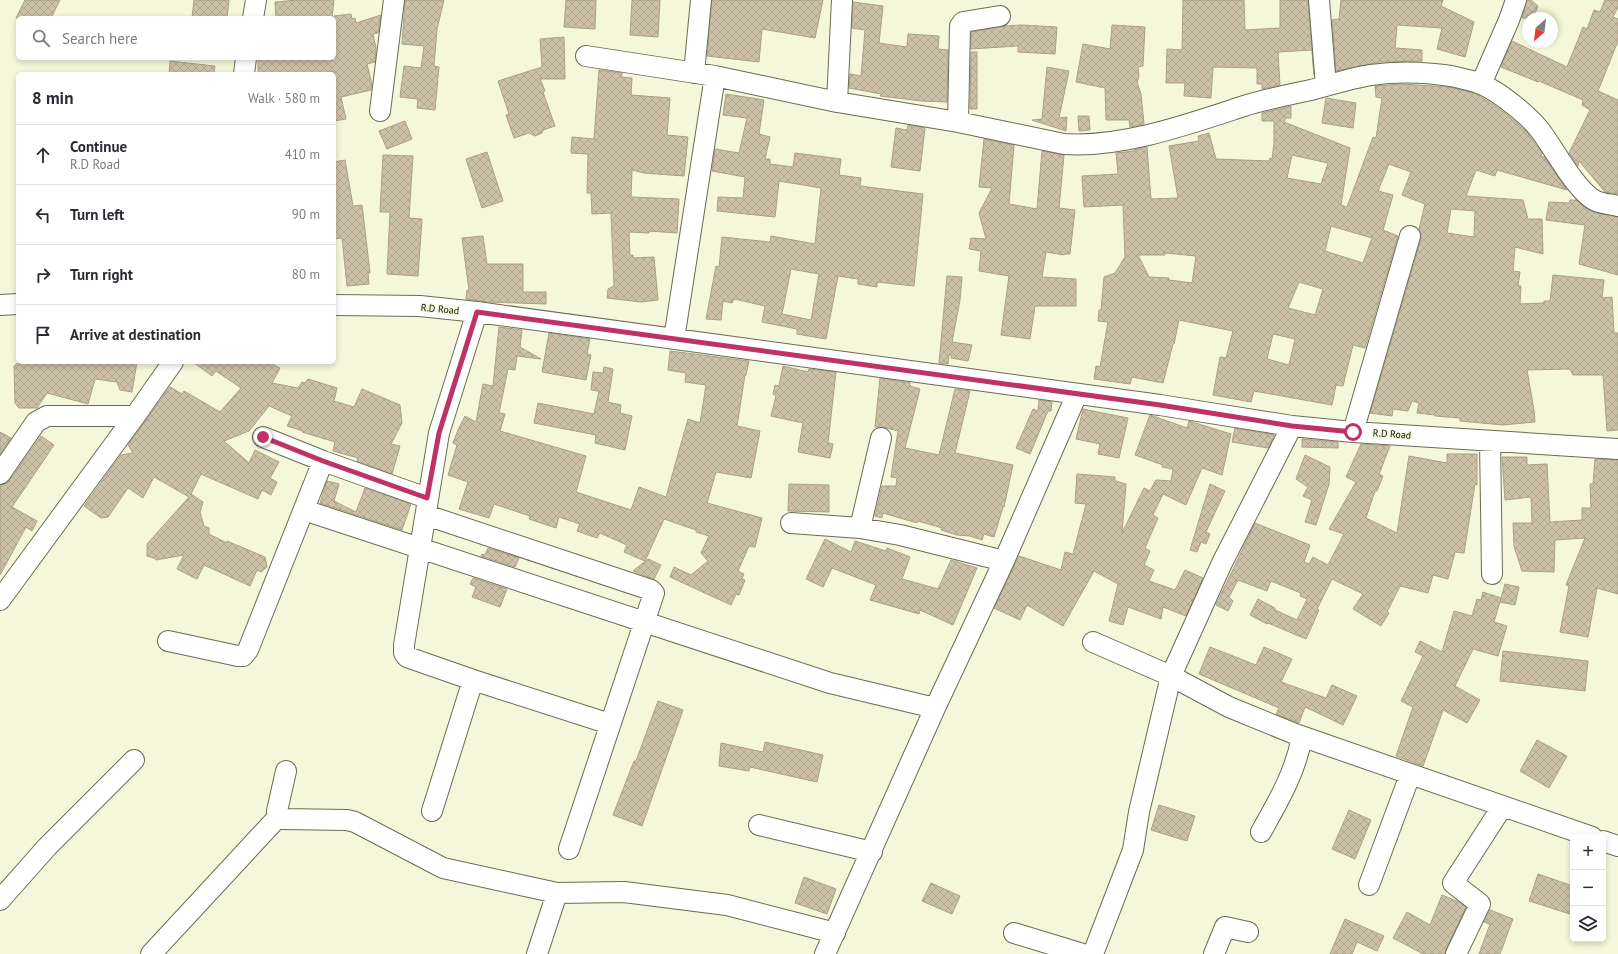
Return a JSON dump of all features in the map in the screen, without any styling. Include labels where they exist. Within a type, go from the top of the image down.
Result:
[{"type":"street","points":[[253,16],[256,0]]},
{"type":"street","points":[[380,111],[394,0]]},
{"type":"street","points":[[694,72],[701,0]]},
{"type":"street","points":[[837,102],[842,0]]},
{"type":"street","points":[[1318,0],[1326,86]]},
{"type":"street","points":[[1481,84],[1509,20],[1516,0]]},
{"type":"street","points":[[958,122],[960,26],[963,22],[1000,16]]},
{"type":"street","points":[[586,56],[694,72],[837,102],[958,122],[1064,144],[1077,145],[1149,135],[1192,124],[1271,98],[1370,75],[1410,72],[1452,76],[1481,84],[1512,104],[1539,128],[1580,187],[1588,195],[1602,203],[1618,206]]},
{"type":"street","points":[[244,72],[246,60]]},
{"type":"street","points":[[674,339],[715,76]]},
{"type":"street","points":[[1353,432],[1410,236]]},
{"type":"street","points":[[0,304],[16,304]]},
{"type":"street","name":"R.D Road","points":[[336,305],[420,306],[477,312],[1076,394],[1292,426],[1353,432],[1618,449]]},
{"type":"street","points":[[477,312],[439,433],[426,506],[404,653],[407,656],[473,680],[610,724]]},
{"type":"street","points":[[0,600],[172,364]]},
{"type":"street","points":[[825,954],[872,852],[935,708],[1004,561],[1076,394]]},
{"type":"street","points":[[0,474],[36,422],[41,418],[47,416],[135,416]]},
{"type":"street","points":[[1093,954],[1133,850],[1139,812],[1171,676],[1222,563],[1292,426]]},
{"type":"street","points":[[263,437],[323,461],[426,506],[652,590],[654,593],[653,597],[569,849]]},
{"type":"street","points":[[860,528],[881,438]]},
{"type":"street","points":[[1490,441],[1492,574]]},
{"type":"street","points":[[168,641],[243,656],[248,650],[323,461]]},
{"type":"street","points":[[313,513],[830,683],[935,708]]},
{"type":"street","points":[[791,522],[860,528],[928,542],[1004,561]]},
{"type":"street","points":[[1093,642],[1171,676],[1229,707],[1302,737],[1583,834]]},
{"type":"street","points":[[432,811],[473,680]]},
{"type":"street","points":[[1261,832],[1290,779],[1299,754],[1302,737]]},
{"type":"street","points":[[0,900],[47,847],[134,760]]},
{"type":"street","points":[[278,817],[277,811],[286,771]]},
{"type":"street","points":[[1369,885],[1410,775]]},
{"type":"street","points":[[1456,954],[1480,904],[1453,883],[1502,806]]},
{"type":"street","points":[[278,817],[282,819],[347,820],[355,822],[443,868],[557,894],[624,892],[727,906],[835,933]]},
{"type":"street","points":[[151,954],[278,817]]},
{"type":"street","points":[[759,825],[872,852]]},
{"type":"street","points":[[1606,842],[1618,846]]},
{"type":"street","points":[[537,954],[557,894]]},
{"type":"street","points":[[1214,954],[1225,927],[1248,932]]},
{"type":"street","points":[[1014,933],[1084,954]]},
{"type":"building","points":[[25,0],[60,0],[52,16],[17,16]]},
{"type":"building","points":[[194,0],[229,0],[227,16],[192,16]]},
{"type":"building","points":[[298,0],[334,0],[332,16],[276,16],[275,2]]},
{"type":"building","points":[[405,0],[444,0],[437,29],[434,66],[439,67],[435,110],[417,108],[418,99],[400,97],[404,66],[421,68],[424,46],[402,44]]},
{"type":"building","points":[[566,0],[596,0],[595,29],[564,27]]},
{"type":"building","points":[[632,0],[660,0],[658,37],[630,35]]},
{"type":"building","points":[[712,0],[823,0],[815,38],[762,29],[759,62],[707,56]]},
{"type":"building","points":[[1183,0],[1244,0],[1245,30],[1280,28],[1280,0],[1308,0],[1312,50],[1278,52],[1280,85],[1262,89],[1262,84],[1257,84],[1257,68],[1213,67],[1211,98],[1184,96],[1185,83],[1166,83],[1167,49],[1182,50]]},
{"type":"building","points":[[1341,0],[1443,0],[1441,6],[1474,22],[1465,57],[1437,49],[1442,28],[1397,25],[1395,48],[1422,50],[1422,61],[1380,62],[1336,71],[1332,20],[1339,19]]},
{"type":"building","points":[[1527,0],[1531,0],[1538,6],[1536,12],[1524,12]]},
{"type":"building","points":[[1605,0],[1618,0],[1618,7],[1613,17],[1618,19],[1618,41],[1598,91],[1618,100],[1618,194],[1605,192],[1579,161],[1578,166],[1569,153],[1590,110],[1582,105],[1583,100],[1501,67],[1512,41],[1522,46],[1522,48],[1527,48],[1567,67],[1583,27],[1587,29],[1594,10],[1600,12]]},
{"type":"building","points":[[853,2],[883,6],[879,43],[907,47],[908,34],[939,36],[938,49],[948,50],[947,102],[922,101],[880,96],[881,94],[849,88],[850,74],[861,76],[865,30],[852,28]]},
{"type":"building","points":[[351,14],[352,19],[355,18],[356,23],[381,15],[378,33],[373,34],[376,48],[375,62],[367,64],[372,85],[371,90],[341,97],[346,119],[336,121],[336,72],[258,72],[258,60],[336,60],[336,16],[334,16]]},
{"type":"building","points":[[1021,25],[1057,27],[1055,54],[1018,52],[1018,46],[971,49],[971,32],[1005,26]]},
{"type":"building","points":[[1112,25],[1145,27],[1143,66],[1138,67],[1139,77],[1137,82],[1141,94],[1144,124],[1130,127],[1129,120],[1106,120],[1105,88],[1076,82],[1083,44],[1110,49]]},
{"type":"building","points":[[564,37],[565,79],[540,79],[555,126],[543,130],[542,133],[535,136],[529,133],[514,138],[506,115],[509,114],[498,81],[542,67],[540,39]]},
{"type":"building","points":[[971,52],[977,52],[977,109],[970,109]]},
{"type":"building","points":[[170,61],[215,66],[214,72],[169,72]]},
{"type":"building","points":[[1047,67],[1069,71],[1059,118],[1067,117],[1066,131],[1032,120],[1042,119]]},
{"type":"building","points":[[599,70],[622,73],[621,77],[632,78],[631,95],[670,98],[667,135],[688,137],[684,176],[644,173],[632,170],[631,197],[679,199],[677,233],[649,231],[649,233],[629,232],[630,255],[633,255],[633,258],[654,257],[658,300],[641,302],[607,298],[608,289],[614,286],[611,213],[592,214],[591,193],[587,193],[588,154],[571,153],[572,137],[594,139]]},
{"type":"building","points":[[1401,84],[1449,87],[1474,93],[1505,113],[1526,131],[1542,153],[1541,156],[1544,157],[1567,190],[1497,170],[1495,176],[1476,170],[1466,196],[1523,200],[1528,219],[1542,219],[1543,254],[1515,247],[1513,271],[1520,272],[1518,286],[1521,286],[1520,304],[1544,303],[1544,301],[1550,301],[1553,275],[1604,280],[1602,298],[1612,297],[1614,333],[1618,333],[1618,430],[1607,431],[1603,375],[1573,375],[1570,369],[1527,370],[1535,422],[1503,425],[1460,421],[1460,418],[1417,413],[1419,403],[1412,401],[1408,411],[1393,409],[1392,416],[1370,413],[1421,239],[1419,229],[1425,204],[1402,195],[1411,172],[1389,164],[1378,191],[1393,195],[1383,230],[1398,236],[1365,348],[1353,345],[1343,386],[1336,385],[1332,405],[1254,391],[1251,402],[1213,395],[1220,357],[1226,358],[1233,331],[1179,320],[1163,383],[1132,377],[1130,384],[1094,379],[1096,366],[1100,367],[1108,322],[1098,321],[1099,310],[1101,310],[1104,277],[1115,273],[1125,257],[1123,205],[1084,207],[1082,176],[1118,174],[1116,153],[1134,151],[1147,147],[1151,199],[1178,198],[1169,146],[1199,141],[1198,136],[1209,133],[1216,159],[1269,161],[1270,158],[1272,159],[1274,143],[1274,121],[1262,121],[1262,113],[1291,106],[1291,118],[1286,118],[1284,122],[1350,148],[1341,205],[1347,207],[1373,137],[1376,138],[1382,98],[1376,97],[1375,86]],"holes":[[[1292,155],[1328,163],[1321,184],[1287,178]],[[1451,209],[1475,211],[1474,237],[1447,233]],[[1331,226],[1372,238],[1363,263],[1325,251]],[[1165,253],[1196,256],[1192,283],[1169,280],[1169,278],[1149,277],[1138,255],[1165,255]],[[1299,282],[1323,289],[1315,315],[1288,308]],[[1273,334],[1295,339],[1289,365],[1267,359]]]},
{"type":"building","points":[[726,94],[764,100],[759,134],[770,137],[765,159],[770,159],[770,164],[793,167],[795,153],[841,159],[839,175],[861,178],[860,186],[923,194],[914,286],[877,282],[877,287],[858,284],[858,279],[838,276],[826,339],[797,334],[797,329],[762,322],[765,306],[734,299],[732,303],[723,301],[721,320],[706,319],[716,266],[719,267],[722,237],[770,242],[771,236],[815,244],[821,188],[779,181],[775,217],[717,211],[718,197],[743,198],[745,177],[712,171],[715,149],[739,153],[747,118],[723,115]],"holes":[[[791,269],[819,274],[811,320],[782,314]]]},
{"type":"building","points":[[1326,98],[1356,103],[1353,128],[1322,123]]},
{"type":"building","points":[[1078,116],[1089,116],[1090,130],[1079,131]]},
{"type":"building","points":[[405,121],[412,139],[387,149],[379,131]]},
{"type":"building","points":[[908,125],[925,128],[920,171],[891,167],[896,128],[907,130]]},
{"type":"building","points":[[984,139],[1014,145],[1009,204],[1037,209],[1042,151],[1064,155],[1059,208],[1075,210],[1070,254],[1064,255],[1046,252],[1042,277],[1076,279],[1076,306],[1035,306],[1030,339],[1001,335],[1009,276],[979,271],[981,251],[969,249],[971,238],[986,239],[979,213],[992,188],[979,187]]},
{"type":"building","points":[[487,152],[503,201],[482,208],[466,159]]},
{"type":"building","points":[[383,155],[413,156],[409,218],[422,219],[418,276],[387,274],[390,212],[380,212]]},
{"type":"building","points":[[345,160],[353,206],[362,205],[370,273],[368,273],[369,284],[347,286],[342,238],[336,239],[336,162]]},
{"type":"building","points":[[1570,200],[1576,200],[1587,209],[1596,213],[1618,217],[1618,275],[1579,264],[1585,225],[1546,220],[1549,202],[1569,203]]},
{"type":"building","points":[[483,236],[487,264],[523,264],[523,292],[546,292],[546,304],[488,302],[466,299],[467,290],[469,290],[462,238]]},
{"type":"building","points":[[947,276],[962,277],[960,300],[952,342],[972,345],[968,361],[951,358],[952,355],[949,355],[948,364],[939,363]]},
{"type":"building","points":[[499,327],[522,330],[520,347],[541,359],[517,356],[515,370],[508,369],[499,413],[505,414],[500,431],[586,456],[576,492],[631,510],[639,487],[666,497],[688,419],[700,423],[706,385],[685,382],[686,373],[668,370],[670,351],[749,361],[745,375],[737,426],[760,431],[751,478],[716,472],[707,503],[762,518],[755,547],[749,546],[738,571],[744,574],[742,579],[745,580],[739,595],[736,594],[731,605],[670,577],[674,567],[691,575],[708,561],[701,553],[709,536],[696,532],[696,530],[664,519],[645,561],[624,552],[627,545],[600,533],[597,538],[577,531],[580,524],[559,517],[556,528],[529,519],[530,516],[494,504],[489,518],[459,509],[468,482],[448,475],[457,445],[453,443],[465,416],[476,422],[483,384],[493,386]]},
{"type":"building","points":[[549,333],[590,339],[587,354],[591,355],[586,380],[542,372]]},
{"type":"building","points":[[16,364],[137,364],[132,392],[120,390],[117,382],[95,379],[88,404],[47,393],[37,408],[19,408],[15,403],[14,366]]},
{"type":"building","points":[[196,364],[272,364],[280,368],[272,383],[298,388],[302,382],[305,383],[308,379],[337,388],[334,401],[354,407],[362,389],[400,405],[402,423],[391,444],[400,446],[392,474],[357,461],[358,458],[333,451],[335,442],[287,426],[292,416],[269,406],[249,431],[224,441],[249,463],[255,450],[279,462],[270,478],[277,482],[271,495],[262,490],[258,499],[201,474],[191,494],[203,502],[200,512],[204,526],[209,528],[209,534],[227,543],[227,541],[265,557],[267,567],[261,572],[257,570],[250,586],[204,565],[197,579],[177,569],[184,555],[156,560],[147,556],[147,544],[189,497],[154,477],[143,498],[128,488],[108,517],[101,518],[84,506],[121,455],[133,453],[128,445],[170,387],[182,394],[184,391],[220,412],[241,388],[216,371],[212,376]]},
{"type":"building","points":[[783,366],[808,372],[809,369],[836,372],[828,443],[833,444],[830,458],[798,452],[803,423],[771,416],[776,396],[773,394],[775,385],[779,386]]},
{"type":"building","points":[[604,367],[613,369],[608,402],[621,405],[620,413],[632,416],[625,450],[595,443],[596,435],[534,423],[538,403],[594,414],[599,391],[591,390],[593,372],[603,373]]},
{"type":"building","points":[[880,378],[910,383],[910,386],[920,389],[905,448],[939,455],[955,389],[970,391],[955,453],[1013,465],[1004,507],[994,537],[984,534],[982,540],[970,536],[957,535],[941,530],[942,528],[918,521],[917,523],[883,513],[882,518],[875,516],[882,486],[896,486],[897,478],[891,477],[898,431],[883,427],[875,427]]},
{"type":"building","points":[[1039,400],[1052,402],[1051,411],[1048,411],[1030,454],[1016,448],[1033,409],[1038,411]]},
{"type":"building","points":[[1083,409],[1128,418],[1119,458],[1098,454],[1100,444],[1076,439]]},
{"type":"building","points":[[1150,415],[1187,428],[1189,421],[1231,434],[1222,475],[1202,468],[1186,505],[1163,494],[1153,515],[1158,518],[1145,548],[1150,551],[1144,565],[1154,570],[1149,581],[1175,590],[1185,570],[1203,578],[1186,616],[1163,607],[1161,619],[1128,607],[1123,625],[1109,621],[1118,584],[1094,571],[1063,626],[1027,605],[1020,620],[994,608],[1019,556],[1061,570],[1065,552],[1073,554],[1086,504],[1075,503],[1077,474],[1115,477],[1115,481],[1126,484],[1122,533],[1144,488],[1150,491],[1156,480],[1171,481],[1173,469],[1162,467],[1163,465],[1135,455]]},
{"type":"building","points":[[1235,428],[1274,435],[1274,437],[1268,448],[1232,442]]},
{"type":"building","points":[[0,432],[11,438],[0,454]]},
{"type":"building","points":[[41,436],[54,445],[12,507],[37,521],[32,531],[26,527],[0,575],[0,485],[9,481]]},
{"type":"building","points":[[1302,439],[1338,442],[1338,448],[1302,447]]},
{"type":"building","points":[[1361,444],[1390,446],[1379,474],[1383,476],[1377,491],[1375,491],[1366,518],[1397,533],[1409,456],[1447,463],[1447,454],[1477,454],[1477,485],[1475,484],[1464,553],[1455,552],[1448,579],[1433,575],[1428,593],[1400,586],[1387,612],[1389,613],[1381,626],[1353,609],[1363,594],[1332,579],[1317,609],[1319,610],[1306,639],[1268,623],[1267,624],[1250,615],[1258,599],[1275,608],[1275,610],[1297,620],[1307,599],[1300,596],[1301,593],[1271,581],[1267,591],[1238,580],[1229,597],[1233,601],[1228,611],[1216,605],[1255,523],[1310,545],[1304,562],[1309,564],[1313,557],[1328,565],[1344,534],[1329,529],[1356,482],[1346,477]]},
{"type":"building","points":[[1305,455],[1330,467],[1329,484],[1316,525],[1305,522],[1312,500],[1303,496],[1308,487],[1296,479]]},
{"type":"building","points":[[1502,457],[1527,457],[1527,465],[1547,464],[1550,522],[1582,520],[1582,508],[1591,508],[1590,484],[1593,484],[1595,459],[1618,460],[1618,594],[1597,588],[1588,637],[1560,632],[1569,586],[1566,585],[1585,538],[1555,540],[1554,572],[1522,571],[1514,546],[1513,523],[1532,523],[1531,497],[1505,500]]},
{"type":"building","points":[[327,481],[339,484],[334,501],[356,512],[365,488],[411,504],[402,530],[320,503]]},
{"type":"building","points":[[789,484],[829,485],[829,512],[788,511]]},
{"type":"building","points":[[1210,484],[1225,491],[1206,532],[1210,534],[1206,544],[1201,542],[1197,552],[1190,550]]},
{"type":"building","points":[[825,539],[851,552],[855,541],[886,551],[887,548],[910,557],[902,579],[938,589],[951,560],[977,568],[953,625],[920,610],[919,614],[870,600],[876,585],[832,568],[823,587],[806,579]]},
{"type":"building","points":[[488,548],[519,558],[515,567],[481,556],[482,554],[485,555]]},
{"type":"building","points":[[648,559],[661,565],[654,579],[633,571]]},
{"type":"building","points":[[473,578],[507,589],[500,607],[472,597],[476,587],[470,584]]},
{"type":"building","points":[[1505,584],[1519,587],[1515,605],[1500,602]]},
{"type":"building","points":[[1483,592],[1501,598],[1494,622],[1507,626],[1498,656],[1473,649],[1455,686],[1480,700],[1467,723],[1443,710],[1423,766],[1396,756],[1413,707],[1401,701],[1423,656],[1415,652],[1420,641],[1442,652],[1454,611],[1472,616],[1477,599],[1481,600]]},
{"type":"building","points":[[1210,647],[1256,665],[1264,647],[1292,659],[1281,682],[1326,698],[1332,685],[1357,696],[1343,725],[1305,707],[1299,723],[1276,714],[1279,708],[1199,674]]},
{"type":"building","points":[[1503,651],[1588,661],[1585,691],[1500,681]]},
{"type":"building","points":[[658,701],[683,710],[642,826],[613,815],[634,761],[636,761]]},
{"type":"building","points":[[1537,740],[1567,756],[1549,788],[1520,771]]},
{"type":"building","points":[[765,742],[823,755],[817,782],[750,767],[749,771],[719,766],[721,743],[763,752]]},
{"type":"building","points":[[1159,805],[1195,816],[1187,841],[1151,830]]},
{"type":"building","points":[[1349,810],[1371,820],[1355,859],[1332,849]]},
{"type":"building","points":[[1538,874],[1570,885],[1570,914],[1529,901]]},
{"type":"building","points":[[804,877],[836,889],[827,914],[795,903]]},
{"type":"building","points":[[931,883],[960,896],[952,914],[922,901]]},
{"type":"building","points":[[1442,895],[1459,902],[1466,907],[1445,954],[1423,954],[1393,938],[1407,912],[1430,925]]},
{"type":"building","points":[[1490,910],[1513,919],[1500,954],[1479,954],[1490,924],[1484,922]]},
{"type":"building","points":[[1345,919],[1384,936],[1377,951],[1357,942],[1352,954],[1330,954]]},
{"type":"route","points":[[263,437],[323,461],[427,498],[439,433],[477,312],[1160,405],[1292,426],[1353,432]]}]
